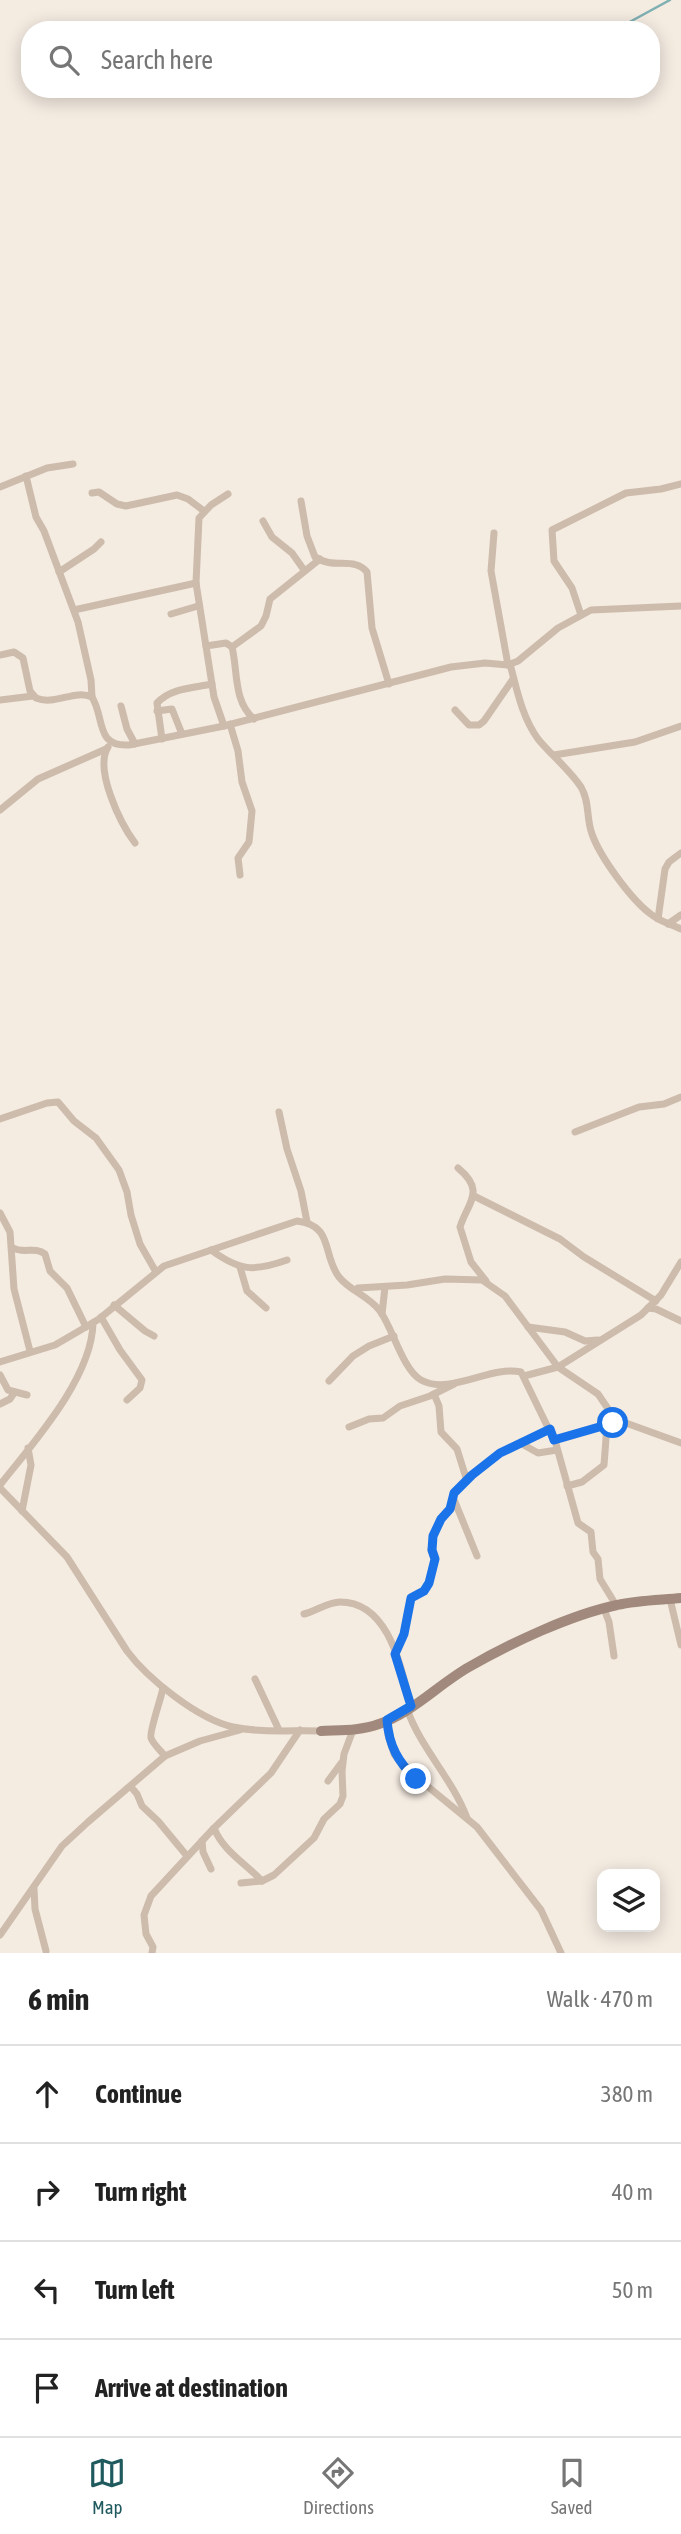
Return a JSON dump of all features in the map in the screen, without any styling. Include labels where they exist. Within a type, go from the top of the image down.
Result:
[{"type":"street","points":[[0,487],[47,468],[73,464]]},
{"type":"street","points":[[26,476],[36,517],[74,610],[84,642],[92,697],[108,746],[103,755],[103,768],[121,821],[135,843]]},
{"type":"street","points":[[581,615],[572,588],[558,571],[554,561],[552,530],[626,493],[681,485]]},
{"type":"street","points":[[92,493],[99,492],[117,504],[126,506],[177,495],[188,499],[204,511]]},
{"type":"street","points":[[228,494],[204,511],[199,518],[195,583],[217,710],[238,751],[242,782],[251,811],[249,842],[238,858],[240,875]]},
{"type":"street","points":[[301,501],[311,549],[320,559],[333,565],[355,564],[367,572],[372,628],[389,684]]},
{"type":"street","points":[[263,521],[272,537],[292,553],[304,570]]},
{"type":"street","points":[[494,533],[491,571],[509,664],[529,724],[540,741],[582,789],[587,799],[591,832],[633,897],[658,919],[681,929]]},
{"type":"street","points":[[59,572],[94,550],[101,542]]},
{"type":"street","points":[[232,647],[261,626],[267,616],[270,599],[320,559]]},
{"type":"street","points":[[74,610],[195,583]]},
{"type":"street","points":[[170,614],[198,606]]},
{"type":"street","points":[[0,810],[38,779],[108,746],[135,744],[254,719],[461,665],[509,664],[525,657],[558,628],[591,610],[681,607]]},
{"type":"street","points":[[206,646],[226,643],[232,647],[240,695],[246,711],[254,719]]},
{"type":"street","points":[[0,655],[14,652],[23,658],[33,696]]},
{"type":"street","points":[[455,710],[470,724],[479,724],[484,721],[513,678]]},
{"type":"street","points":[[162,739],[157,704],[168,694],[212,684]]},
{"type":"street","points":[[0,700],[33,696],[47,701],[85,694],[92,697]]},
{"type":"street","points":[[121,706],[127,729],[135,744]]},
{"type":"street","points":[[157,711],[172,709],[182,734]]},
{"type":"street","points":[[554,755],[635,741],[681,726]]},
{"type":"street","points":[[658,919],[665,869],[669,862],[681,853]]},
{"type":"street","points":[[668,924],[681,915]]},
{"type":"street","points":[[575,1132],[639,1107],[664,1104],[681,1097]]},
{"type":"street","points":[[0,1119],[47,1103],[58,1102],[74,1121],[96,1138],[119,1170],[140,1244],[156,1272]]},
{"type":"street","points":[[279,1112],[287,1149],[298,1177],[307,1222]]},
{"type":"street","points":[[457,1168],[470,1182],[474,1196],[460,1227],[471,1262],[489,1284]]},
{"type":"street","points":[[474,1196],[559,1239],[656,1301]]},
{"type":"street","points":[[0,1213],[10,1232],[14,1289],[30,1351]]},
{"type":"street","points":[[0,1363],[55,1345],[89,1325],[164,1266],[297,1221],[307,1222],[320,1231],[340,1279],[371,1300],[382,1314],[415,1377],[426,1383],[454,1384]]},
{"type":"street","points":[[12,1248],[22,1252],[37,1250],[45,1254],[50,1271],[67,1288],[89,1325],[89,1348],[75,1382],[0,1486],[68,1557],[138,1665],[163,1688],[217,1721],[245,1728],[321,1731],[353,1730],[380,1724],[468,1668],[534,1635],[616,1605],[681,1598]]},
{"type":"street","points":[[211,1250],[240,1267],[253,1269],[286,1260]]},
{"type":"street","points":[[524,1376],[558,1367],[648,1308],[656,1301],[681,1262]]},
{"type":"street","points":[[240,1267],[247,1291],[266,1308]]},
{"type":"street","points":[[353,1288],[460,1278],[480,1279],[505,1296],[558,1367],[605,1400],[612,1415],[621,1422],[681,1443]]},
{"type":"street","points":[[382,1314],[385,1287]]},
{"type":"street","points":[[114,1305],[154,1336]]},
{"type":"street","points":[[648,1308],[681,1321]]},
{"type":"street","points":[[101,1317],[142,1380],[140,1388],[127,1401]]},
{"type":"street","points":[[528,1327],[565,1332],[584,1341],[601,1340]]},
{"type":"street","points":[[329,1381],[353,1356],[394,1336]]},
{"type":"street","points":[[349,1427],[369,1419],[383,1418],[400,1406],[454,1384],[489,1374],[520,1371],[550,1429],[578,1523],[591,1532],[600,1579],[616,1605]]},
{"type":"street","points":[[0,1376],[8,1391],[27,1395]]},
{"type":"street","points":[[0,1404],[10,1399],[14,1393]]},
{"type":"street","points":[[434,1394],[439,1406],[441,1432],[457,1449],[467,1481]]},
{"type":"street","points":[[554,1440],[621,1422]]},
{"type":"street","points":[[567,1486],[582,1482],[604,1465],[607,1425]]},
{"type":"street","points":[[395,1654],[404,1634],[411,1598],[424,1591],[429,1583],[435,1559],[432,1550],[433,1536],[441,1519],[450,1509],[452,1496],[493,1458],[550,1429]]},
{"type":"street","points":[[522,1444],[540,1453],[557,1450]]},
{"type":"street","points":[[22,1511],[31,1465],[28,1448]]},
{"type":"street","points":[[452,1496],[477,1556]]},
{"type":"street","points":[[670,1599],[681,1645]]},
{"type":"street","points":[[304,1614],[336,1602],[360,1607],[381,1622],[395,1654],[413,1727],[460,1800],[467,1818]]},
{"type":"street","points":[[604,1609],[614,1656]]},
{"type":"street","points":[[255,1679],[279,1730]]},
{"type":"street","points":[[163,1688],[161,1703],[150,1734],[165,1756]]},
{"type":"street","points":[[387,1720],[394,1754],[404,1768],[467,1818],[489,1842],[541,1910],[561,1953]]},
{"type":"street","points":[[207,1739],[217,1721]]},
{"type":"street","points":[[0,1934],[62,1846],[165,1756],[184,1746],[245,1728]]},
{"type":"street","points":[[152,1953],[153,1947],[146,1937],[144,1926],[146,1905],[151,1896],[202,1840],[271,1773],[300,1730]]},
{"type":"street","points":[[328,1781],[343,1759],[353,1730]]},
{"type":"street","points":[[241,1884],[262,1881],[274,1875],[314,1838],[343,1796],[343,1759]]},
{"type":"street","points":[[131,1787],[142,1806],[187,1856]]},
{"type":"street","points":[[214,1828],[223,1847],[262,1881]]},
{"type":"street","points":[[202,1840],[203,1852],[211,1869]]},
{"type":"street","points":[[34,1888],[35,1909],[46,1951]]},
{"type":"waterway","points":[[632,21],[670,0]]},
{"type":"route","points":[[416,1779],[394,1754],[388,1735],[387,1720],[411,1706],[395,1654],[404,1634],[409,1602],[415,1594],[424,1591],[429,1583],[430,1569],[435,1559],[431,1545],[433,1536],[441,1519],[450,1509],[452,1496],[493,1458],[532,1437],[550,1429],[554,1440],[613,1423]]}]
